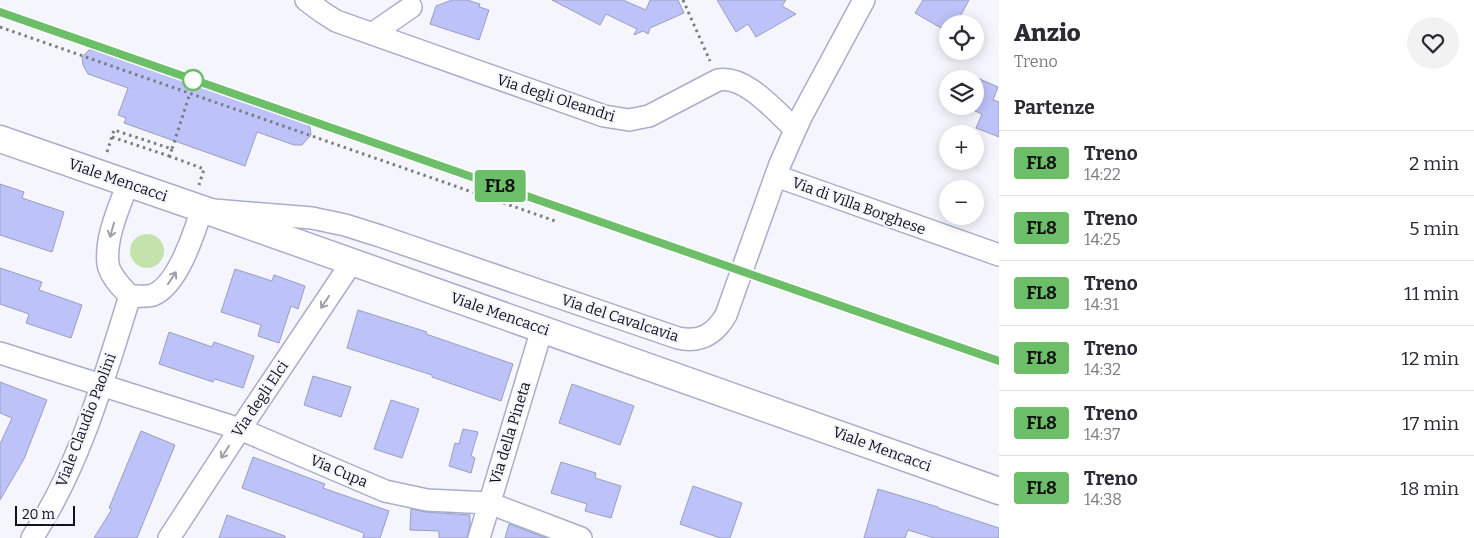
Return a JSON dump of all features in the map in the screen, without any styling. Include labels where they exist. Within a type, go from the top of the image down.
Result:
[{"type":"main road","name":"Viale Mencacci","points":[[0,139],[999,491]]},
{"type":"street","name":"Via degli Oleandri","points":[[306,0],[336,21],[590,112],[612,118],[635,119],[648,116],[718,80]]},
{"type":"street","name":"Via del Cavalcavia","points":[[202,209],[312,218],[345,225],[678,338],[692,340],[705,336],[715,330],[726,315],[795,129],[864,0]]},
{"type":"street","points":[[372,34],[411,7]]},
{"type":"street","points":[[718,80],[731,80],[747,86],[795,129]]},
{"type":"street","name":"Via di Villa Borghese","points":[[776,176],[999,256]]},
{"type":"street","points":[[128,183],[112,228],[108,265],[113,276],[130,296],[153,295],[168,285],[187,248],[202,209]]},
{"type":"street","name":"Via degli Elci","points":[[169,538],[352,262]]},
{"type":"street","name":"Viale Claudio Paolini","points":[[32,538],[61,488],[102,385],[130,296]]},
{"type":"street","name":"Via della Pineta","points":[[479,538],[542,329]]},
{"type":"street","name":"Via Cupa","points":[[0,353],[240,429],[385,491],[427,500],[489,503],[581,538]]},
{"type":"path","points":[[683,0],[718,80]]},
{"type":"path","points":[[0,27],[558,222]]},
{"type":"path","points":[[112,137],[169,156],[190,93]]},
{"type":"path","points":[[134,136],[172,149]]},
{"type":"green space","points":[[147,234],[159,239],[164,251],[159,263],[147,268],[135,263],[130,251],[135,239]]},
{"type":"building","points":[[452,0],[467,0],[480,4],[479,7],[489,10],[479,40],[430,24],[436,6]]},
{"type":"building","points":[[552,0],[623,0],[646,10],[650,0],[678,0],[684,13],[650,28],[648,34],[643,31],[634,35],[637,29],[606,14],[600,25]]},
{"type":"building","points":[[717,0],[786,0],[782,6],[796,14],[756,37],[748,24],[736,32]]},
{"type":"building","points":[[923,0],[969,0],[961,15],[939,15],[939,27],[915,13]]},
{"type":"building","points":[[98,49],[302,120],[310,127],[311,135],[302,145],[294,145],[257,132],[245,166],[124,123],[126,118],[118,115],[128,88],[88,74],[83,65],[82,57],[89,50]]},
{"type":"building","points":[[984,81],[998,87],[993,100],[999,102],[999,137],[984,131],[984,125],[977,125],[982,115],[984,115]]},
{"type":"building","points":[[0,184],[24,192],[22,198],[64,212],[52,252],[0,235]]},
{"type":"building","points":[[0,268],[42,282],[39,290],[82,305],[71,338],[26,323],[29,314],[0,304]]},
{"type":"building","points":[[235,269],[272,281],[274,275],[305,286],[298,309],[291,306],[279,343],[258,336],[261,325],[221,312]]},
{"type":"building","points":[[358,310],[427,332],[426,334],[513,364],[501,401],[432,377],[432,375],[347,348]]},
{"type":"building","points":[[169,332],[212,347],[214,342],[254,356],[243,388],[215,379],[213,382],[159,364]]},
{"type":"building","points":[[313,376],[351,387],[341,417],[304,405]]},
{"type":"building","points":[[0,382],[47,400],[24,459],[0,500],[0,444],[12,418],[0,413]]},
{"type":"building","points":[[572,384],[634,406],[620,445],[559,423]]},
{"type":"building","points":[[391,400],[419,409],[402,458],[374,449]]},
{"type":"building","points":[[463,429],[478,432],[471,456],[475,458],[471,473],[449,466],[455,443],[459,444]]},
{"type":"building","points":[[141,431],[175,445],[137,538],[94,538],[112,509],[109,508]]},
{"type":"building","points":[[253,457],[325,484],[323,488],[389,511],[380,538],[363,538],[364,533],[242,488]]},
{"type":"building","points":[[561,462],[596,473],[595,478],[621,486],[611,518],[585,511],[587,504],[551,493]]},
{"type":"building","points":[[693,486],[742,503],[730,538],[720,538],[680,524]]},
{"type":"building","points":[[878,489],[999,528],[999,538],[934,538],[908,530],[905,538],[864,538]]},
{"type":"building","points":[[411,509],[470,515],[467,538],[439,538],[439,531],[410,530]]},
{"type":"building","points":[[227,515],[285,536],[285,538],[219,538]]},
{"type":"building","points":[[509,524],[546,538],[505,538]]},
{"type":"railway","points":[[0,12],[999,361]]},
{"type":"train","name":"FL8","points":[[0,12],[999,361]]}]
